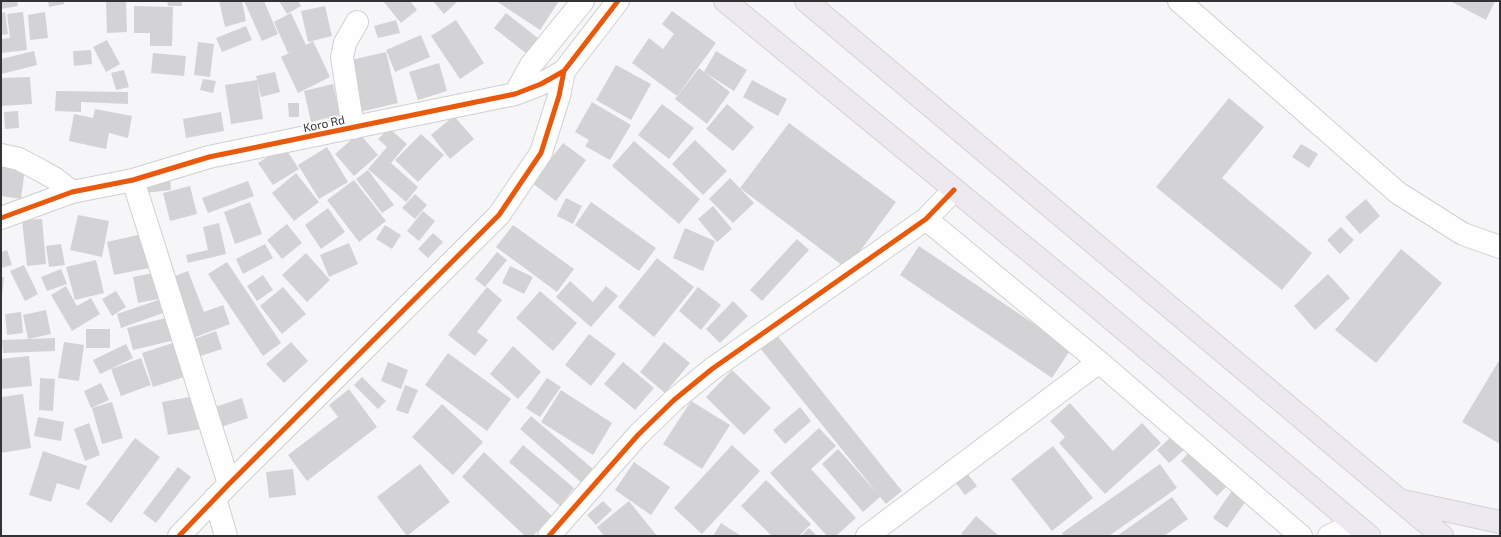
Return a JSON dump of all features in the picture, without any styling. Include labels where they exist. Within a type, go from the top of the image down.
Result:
[{"type":"main road","points":[[725,1],[1095,305],[1361,530]]},
{"type":"main road","points":[[806,1],[1442,536]]},
{"type":"main road","points":[[1402,501],[1500,522]]},
{"type":"street","points":[[516,94],[531,65],[584,1]]},
{"type":"street","name":"Koro Rd","points":[[1,218],[72,192],[133,180],[209,157],[516,94],[541,84],[564,71],[618,1]]},
{"type":"street","points":[[1178,1],[1398,193],[1463,234],[1500,247]]},
{"type":"street","points":[[353,128],[342,57],[345,43],[357,22]]},
{"type":"street","points":[[179,536],[222,491],[499,214],[541,153],[559,96],[564,71]]},
{"type":"street","points":[[1,155],[19,159],[54,178],[72,192]]},
{"type":"street","points":[[133,180],[222,491],[226,536]]},
{"type":"street","points":[[549,536],[638,435],[674,400],[712,370],[926,219],[954,190]]},
{"type":"street","points":[[926,219],[1099,362],[1301,536]]},
{"type":"street","points":[[867,536],[1099,362]]},
{"type":"street","points":[[1329,536],[1361,530]]},
{"type":"building","points":[[1,1],[17,1],[18,6],[1,9]]},
{"type":"building","points":[[48,1],[64,1],[64,4],[49,7]]},
{"type":"building","points":[[106,1],[126,1],[127,32],[107,33]]},
{"type":"building","points":[[167,1],[182,1],[182,6],[168,6]]},
{"type":"building","points":[[219,1],[242,1],[246,21],[225,27]]},
{"type":"building","points":[[244,1],[264,1],[278,34],[262,41]]},
{"type":"building","points":[[279,1],[298,1],[301,6],[287,14]]},
{"type":"building","points":[[383,1],[410,1],[417,10],[401,23]]},
{"type":"building","points":[[433,1],[458,1],[444,14]]},
{"type":"building","points":[[496,1],[559,1],[540,30]]},
{"type":"building","points":[[1495,1],[1486,20],[1452,2]]},
{"type":"building","points":[[134,6],[173,7],[172,46],[150,46],[150,33],[134,33]]},
{"type":"building","points":[[325,6],[332,36],[308,42],[301,11]]},
{"type":"building","points":[[672,11],[716,43],[677,96],[632,63],[649,38],[663,49],[674,34],[662,24]]},
{"type":"building","points":[[5,12],[8,34],[1,35],[1,13]]},
{"type":"building","points":[[23,12],[27,50],[1,53],[1,39],[10,38],[7,14]]},
{"type":"building","points":[[45,12],[48,38],[30,40],[28,15]]},
{"type":"building","points":[[291,13],[306,45],[313,41],[330,77],[298,93],[281,57],[295,50],[288,53],[274,22]]},
{"type":"building","points":[[506,13],[539,39],[527,54],[494,28]]},
{"type":"building","points":[[396,20],[400,33],[378,38],[374,26]]},
{"type":"building","points":[[456,20],[484,63],[460,79],[431,36]]},
{"type":"building","points":[[246,26],[252,40],[222,52],[216,38]]},
{"type":"building","points":[[421,35],[430,57],[395,72],[386,50]]},
{"type":"building","points":[[107,40],[120,64],[106,72],[93,47]]},
{"type":"building","points":[[198,42],[214,44],[210,77],[194,75]]},
{"type":"building","points":[[91,50],[92,64],[74,66],[73,51]]},
{"type":"building","points":[[34,51],[37,65],[1,74],[1,59]]},
{"type":"building","points":[[716,51],[747,70],[734,91],[704,72]]},
{"type":"building","points":[[386,52],[398,103],[356,113],[347,61]]},
{"type":"building","points":[[153,53],[186,56],[184,76],[151,73]]},
{"type":"building","points":[[439,63],[447,91],[418,100],[409,72]]},
{"type":"building","points":[[616,65],[651,84],[631,120],[596,100]]},
{"type":"building","points":[[699,68],[730,92],[707,124],[675,99]]},
{"type":"building","points":[[124,70],[129,87],[116,90],[111,73]]},
{"type":"building","points":[[275,72],[280,92],[261,97],[256,76]]},
{"type":"building","points":[[30,77],[32,104],[1,106],[1,78]]},
{"type":"building","points":[[203,79],[216,81],[213,93],[200,90]]},
{"type":"building","points":[[257,80],[263,119],[231,124],[225,85]]},
{"type":"building","points":[[752,80],[787,99],[778,116],[743,97]]},
{"type":"building","points":[[333,84],[340,115],[311,122],[304,91]]},
{"type":"building","points":[[56,91],[128,92],[128,104],[81,102],[81,112],[55,111]]},
{"type":"building","points":[[1229,98],[1264,127],[1222,178],[1312,253],[1282,290],[1156,187]]},
{"type":"building","points":[[592,102],[631,125],[610,160],[585,146],[589,140],[575,132]]},
{"type":"building","points":[[288,103],[299,103],[299,117],[289,117]]},
{"type":"building","points":[[662,104],[694,128],[669,159],[638,135]]},
{"type":"building","points":[[727,104],[754,127],[733,151],[706,129]]},
{"type":"building","points":[[95,109],[132,116],[128,138],[109,133],[106,149],[69,141],[74,114],[93,118]]},
{"type":"building","points":[[18,111],[19,128],[5,129],[4,112]]},
{"type":"building","points":[[221,112],[224,131],[186,138],[183,119]]},
{"type":"building","points":[[454,116],[474,139],[450,159],[431,135]]},
{"type":"building","points":[[789,123],[896,202],[847,269],[740,188]]},
{"type":"building","points":[[389,128],[407,144],[391,163],[418,187],[406,202],[368,169],[387,147],[378,139]]},
{"type":"building","points":[[359,133],[378,155],[354,176],[335,154]]},
{"type":"building","points":[[421,134],[444,155],[418,182],[395,160]]},
{"type":"building","points":[[695,140],[727,171],[703,195],[672,164]]},
{"type":"building","points":[[634,141],[700,199],[679,224],[612,166]]},
{"type":"building","points":[[563,143],[586,160],[556,201],[532,183]]},
{"type":"building","points":[[1301,144],[1318,154],[1309,168],[1292,157]]},
{"type":"building","points":[[284,146],[299,169],[273,185],[258,163]]},
{"type":"building","points":[[327,147],[348,182],[319,199],[298,165]]},
{"type":"building","points":[[1,165],[25,168],[21,199],[1,196]]},
{"type":"building","points":[[368,170],[394,205],[382,213],[356,179]]},
{"type":"building","points":[[296,173],[319,202],[294,221],[272,193]]},
{"type":"building","points":[[170,178],[171,190],[145,193],[144,180]]},
{"type":"building","points":[[730,178],[754,203],[733,223],[709,199]]},
{"type":"building","points":[[354,180],[386,221],[359,242],[327,200]]},
{"type":"building","points":[[248,181],[254,196],[208,213],[202,198]]},
{"type":"building","points":[[190,186],[197,214],[170,221],[163,193]]},
{"type":"building","points":[[415,194],[427,205],[415,219],[402,208]]},
{"type":"building","points":[[566,198],[582,206],[573,224],[557,216]]},
{"type":"building","points":[[1366,199],[1380,216],[1360,234],[1345,217]]},
{"type":"building","points":[[250,202],[262,234],[235,244],[224,212]]},
{"type":"building","points":[[591,202],[656,248],[639,271],[575,225]]},
{"type":"building","points":[[713,206],[732,229],[717,242],[698,219]]},
{"type":"building","points":[[328,208],[345,232],[321,249],[305,225]]},
{"type":"building","points":[[423,211],[435,221],[419,241],[407,231]]},
{"type":"building","points":[[78,215],[109,221],[102,257],[70,250]]},
{"type":"building","points":[[42,219],[46,264],[27,266],[22,220]]},
{"type":"building","points":[[219,223],[226,254],[188,263],[186,255],[208,250],[203,227]]},
{"type":"building","points":[[287,224],[302,243],[282,259],[267,240]]},
{"type":"building","points":[[385,225],[401,235],[392,249],[376,239]]},
{"type":"building","points":[[513,225],[574,269],[557,292],[496,247]]},
{"type":"building","points":[[1341,227],[1354,240],[1340,254],[1327,240]]},
{"type":"building","points":[[685,228],[715,241],[703,271],[673,258]]},
{"type":"building","points":[[433,233],[443,242],[428,258],[418,249]]},
{"type":"building","points":[[142,234],[149,268],[114,275],[107,242]]},
{"type":"building","points":[[797,239],[809,250],[762,301],[750,290]]},
{"type":"building","points":[[349,243],[358,264],[329,277],[320,255]]},
{"type":"building","points":[[61,244],[65,265],[49,267],[46,246]]},
{"type":"building","points":[[265,244],[273,258],[243,274],[236,259]]},
{"type":"building","points":[[919,246],[1071,349],[1052,378],[900,275]]},
{"type":"building","points":[[1401,249],[1442,283],[1376,363],[1335,330]]},
{"type":"building","points":[[7,250],[12,265],[1,268],[1,252]]},
{"type":"building","points":[[497,252],[507,260],[485,287],[475,279]]},
{"type":"building","points":[[306,253],[330,280],[307,302],[282,275]]},
{"type":"building","points":[[657,258],[694,287],[654,337],[618,307]]},
{"type":"building","points":[[96,260],[104,293],[75,300],[66,267]]},
{"type":"building","points":[[227,262],[281,343],[263,356],[208,274]]},
{"type":"building","points":[[24,265],[38,294],[25,301],[10,271]]},
{"type":"building","points":[[510,266],[533,277],[524,294],[502,283]]},
{"type":"building","points":[[61,269],[67,284],[47,291],[41,277]]},
{"type":"building","points":[[188,271],[204,312],[223,305],[230,324],[193,338],[167,279]]},
{"type":"building","points":[[158,272],[163,298],[138,303],[133,277]]},
{"type":"building","points":[[1328,274],[1350,298],[1315,330],[1294,306]]},
{"type":"building","points":[[263,275],[273,290],[257,301],[247,286]]},
{"type":"building","points":[[1,277],[4,277],[2,297],[1,297]]},
{"type":"building","points":[[570,281],[593,302],[606,286],[618,296],[591,327],[556,297]]},
{"type":"building","points":[[66,286],[77,306],[91,298],[100,314],[72,331],[51,295]]},
{"type":"building","points":[[283,287],[306,314],[282,334],[260,306]]},
{"type":"building","points":[[487,287],[502,300],[477,332],[488,340],[475,356],[448,335]]},
{"type":"building","points":[[698,287],[721,305],[701,330],[679,311]]},
{"type":"building","points":[[116,291],[126,307],[112,316],[102,299]]},
{"type":"building","points":[[540,291],[577,323],[553,351],[516,318]]},
{"type":"building","points":[[161,299],[166,312],[121,328],[117,314]]},
{"type":"building","points":[[733,301],[748,316],[720,343],[706,329]]},
{"type":"building","points":[[46,310],[51,334],[28,339],[23,315]]},
{"type":"building","points":[[21,312],[23,333],[7,335],[5,314]]},
{"type":"building","points":[[169,317],[175,340],[133,350],[127,328]]},
{"type":"building","points":[[86,329],[110,329],[110,348],[86,348]]},
{"type":"building","points":[[216,331],[222,349],[200,356],[194,339]]},
{"type":"building","points":[[589,334],[616,354],[591,386],[565,365]]},
{"type":"building","points":[[776,334],[902,491],[886,504],[880,497],[863,512],[822,464],[838,449],[878,494],[760,348]]},
{"type":"building","points":[[55,338],[55,351],[3,353],[2,340]]},
{"type":"building","points":[[64,342],[84,345],[79,381],[58,378]]},
{"type":"building","points":[[176,342],[187,376],[153,387],[142,353]]},
{"type":"building","points":[[291,342],[308,361],[284,383],[266,364]]},
{"type":"building","points":[[664,342],[690,363],[665,393],[640,372]]},
{"type":"building","points":[[126,344],[133,358],[100,374],[93,360]]},
{"type":"building","points":[[513,346],[541,372],[518,399],[490,374]]},
{"type":"building","points":[[448,353],[511,399],[487,431],[425,385]]},
{"type":"building","points":[[29,356],[32,386],[1,389],[1,359]]},
{"type":"building","points":[[141,358],[151,385],[121,396],[111,369]]},
{"type":"building","points":[[1500,359],[1500,444],[1462,422]]},
{"type":"building","points":[[388,362],[408,370],[401,389],[381,381]]},
{"type":"building","points":[[623,362],[654,388],[635,410],[604,384]]},
{"type":"building","points":[[732,370],[771,408],[744,435],[706,397]]},
{"type":"building","points":[[362,377],[386,401],[378,409],[354,385]]},
{"type":"building","points":[[40,378],[55,379],[53,411],[39,410]]},
{"type":"building","points":[[547,378],[561,387],[540,417],[526,408]]},
{"type":"building","points":[[101,383],[109,400],[91,408],[84,391]]},
{"type":"building","points":[[405,385],[418,390],[408,414],[396,410]]},
{"type":"building","points":[[349,389],[377,427],[307,481],[288,455],[338,417],[329,405]]},
{"type":"building","points":[[561,390],[612,423],[593,455],[541,422]]},
{"type":"building","points":[[23,394],[31,448],[1,453],[1,397]]},
{"type":"building","points":[[195,396],[201,429],[168,435],[162,402]]},
{"type":"building","points":[[242,398],[248,418],[221,427],[215,407]]},
{"type":"building","points":[[691,401],[730,425],[702,469],[663,444]]},
{"type":"building","points":[[112,402],[123,438],[102,444],[92,408]]},
{"type":"building","points":[[1070,403],[1113,451],[1142,423],[1161,443],[1105,494],[1059,443],[1065,437],[1050,421]]},
{"type":"building","points":[[442,404],[483,442],[453,475],[412,437]]},
{"type":"building","points":[[800,407],[811,421],[785,444],[773,430]]},
{"type":"building","points":[[531,416],[593,469],[582,483],[520,429]]},
{"type":"building","points":[[38,417],[64,422],[61,441],[34,436]]},
{"type":"building","points":[[89,423],[100,455],[85,461],[74,429]]},
{"type":"building","points":[[819,428],[836,446],[811,469],[856,518],[836,536],[827,536],[770,473]]},
{"type":"building","points":[[1172,436],[1184,450],[1169,463],[1157,450]]},
{"type":"building","points":[[135,438],[160,457],[111,523],[86,504]]},
{"type":"building","points":[[523,445],[574,488],[560,506],[509,462]]},
{"type":"building","points":[[732,445],[760,471],[702,534],[674,508]]},
{"type":"building","points":[[1053,446],[1093,498],[1052,531],[1011,479]]},
{"type":"building","points":[[43,451],[87,466],[79,490],[57,483],[51,502],[29,495]]},
{"type":"building","points":[[1190,451],[1227,486],[1217,496],[1181,461]]},
{"type":"building","points":[[484,452],[552,516],[533,536],[525,536],[462,477]]},
{"type":"building","points":[[634,462],[670,487],[651,515],[615,490]]},
{"type":"building","points":[[420,464],[450,502],[407,536],[377,497]]},
{"type":"building","points":[[1160,464],[1177,488],[1109,536],[1064,536],[1062,533]]},
{"type":"building","points":[[178,467],[191,477],[156,523],[143,513]]},
{"type":"building","points":[[293,469],[296,495],[269,498],[266,472]]},
{"type":"building","points":[[967,473],[977,486],[965,495],[955,482]]},
{"type":"building","points":[[766,480],[811,524],[799,536],[772,536],[741,506]]},
{"type":"building","points":[[1236,485],[1250,495],[1227,528],[1213,518]]},
{"type":"building","points":[[1172,497],[1188,519],[1164,536],[1117,536]]},
{"type":"building","points":[[603,501],[612,510],[596,525],[587,515]]},
{"type":"building","points":[[629,501],[657,536],[604,536],[597,527]]},
{"type":"building","points":[[976,516],[999,536],[964,536],[961,534]]},
{"type":"building","points":[[721,523],[741,536],[713,536]]},
{"type":"building","points":[[809,528],[817,536],[801,536]]},
{"type":"cycle path","points":[[1,218],[72,192],[133,180],[209,157],[515,94],[541,84],[564,71],[618,1]]},
{"type":"cycle path","points":[[179,536],[229,484],[499,215],[541,153],[559,96],[564,71]]},
{"type":"cycle path","points":[[549,536],[638,435],[674,400],[712,369],[926,219],[954,190]]}]
